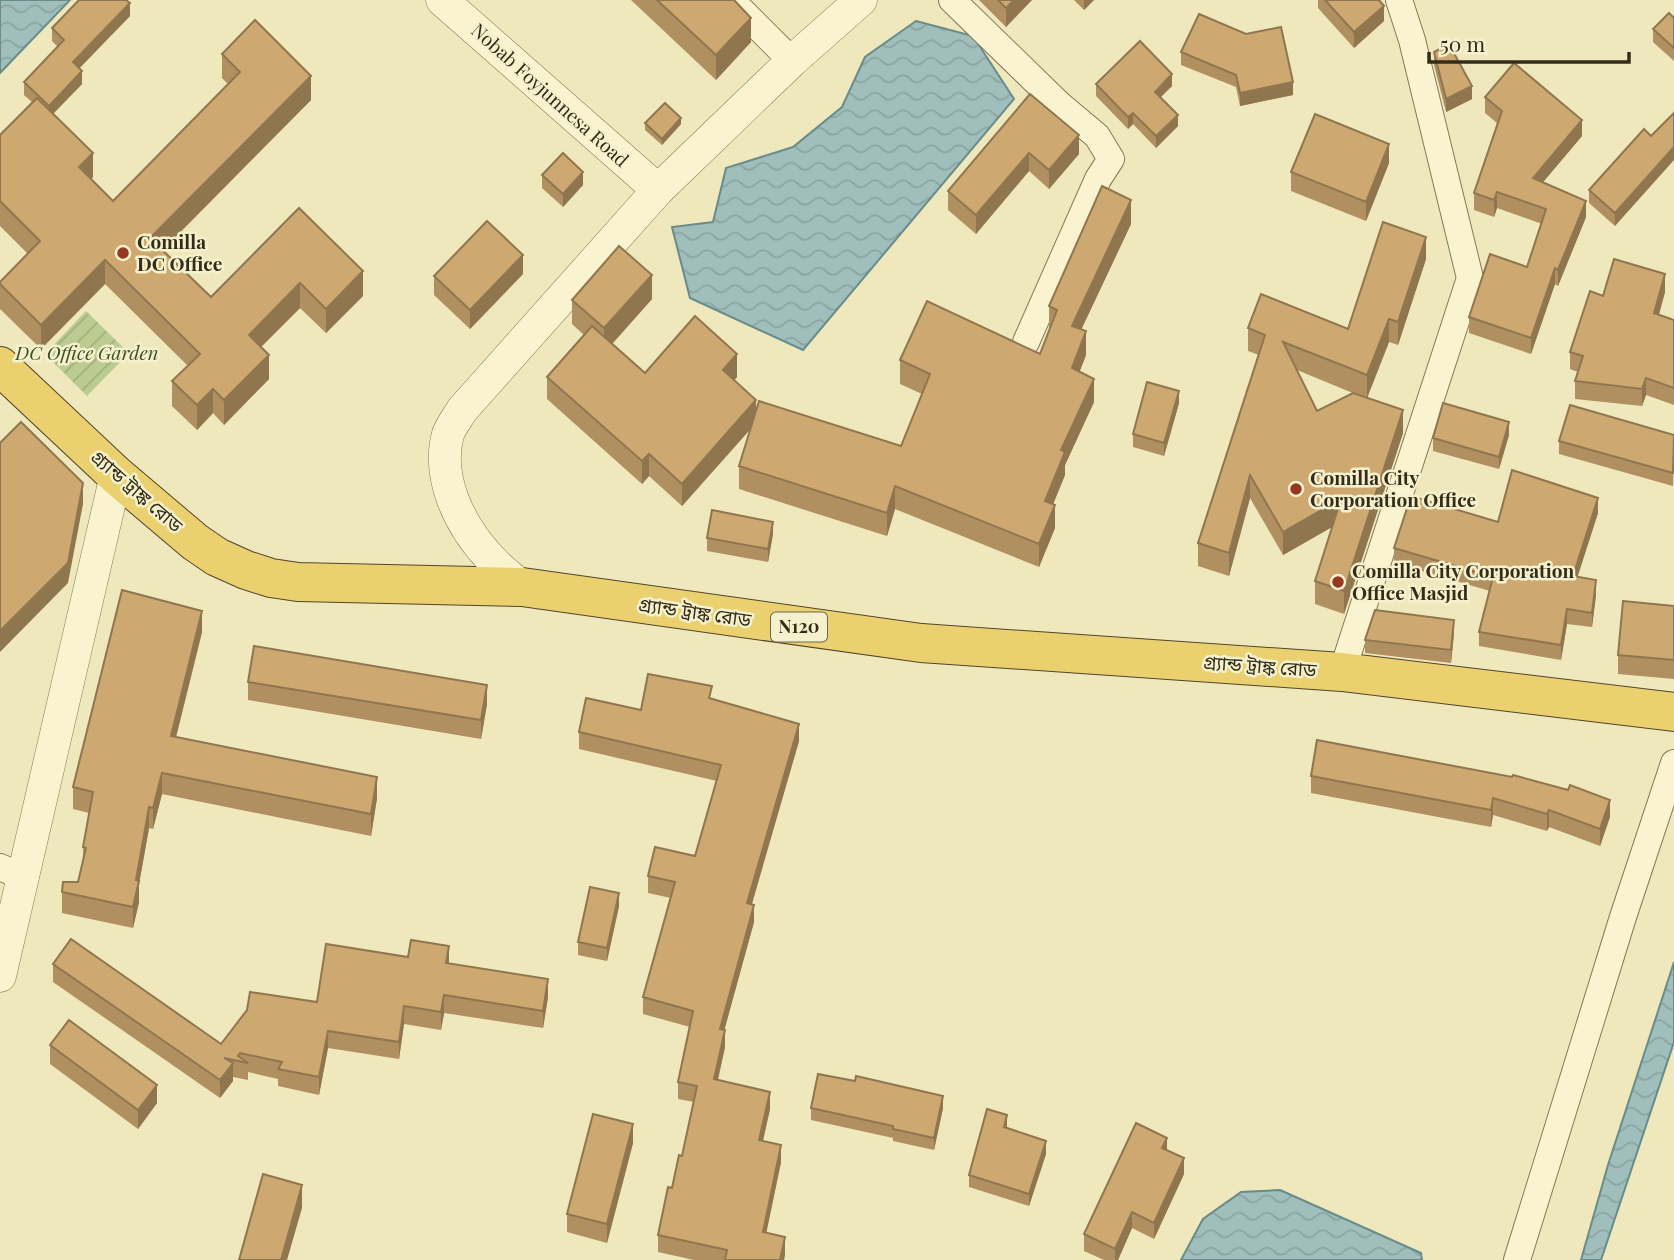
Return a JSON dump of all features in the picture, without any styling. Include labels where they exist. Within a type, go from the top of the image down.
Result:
[{"type":"highway","name":"গ্র্যান্ড ট্রাঙ্ক রোড","points":[[0,366],[116,475],[195,542],[218,557],[271,578],[298,582],[523,587],[921,643],[1342,672],[1674,712]]},
{"type":"street","name":"Nobab Foyjunnesa Road","points":[[442,0],[658,190]]},
{"type":"street","points":[[731,0],[792,61]]},
{"type":"street","points":[[523,587],[490,558],[466,526],[450,491],[444,463],[449,431],[462,410],[658,190],[792,61],[861,0]]},
{"type":"street","points":[[953,0],[1060,105],[1097,136],[1111,159],[1098,179],[1026,342]]},
{"type":"street","points":[[1342,672],[1470,278],[1412,40],[1399,0]]},
{"type":"street","points":[[0,976],[12,872],[116,475]]},
{"type":"street","points":[[1517,1260],[1623,917],[1674,763]]},
{"type":"green space","name":"DC Office Garden","points":[[86,311],[129,353],[87,396],[45,354]]},
{"type":"water","points":[[0,0],[70,0],[0,73]]},
{"type":"water","points":[[916,21],[973,36],[1014,99],[803,350],[690,298],[672,227],[713,222],[726,168],[793,147],[842,107],[865,57]]},
{"type":"water","points":[[1674,962],[1674,1042],[1601,1260],[1581,1260],[1608,1165]]},
{"type":"water","points":[[1280,1190],[1421,1253],[1422,1260],[1181,1260],[1203,1219],[1241,1192]]},
{"type":"building","points":[[79,0],[126,0],[130,3],[73,62],[82,71],[49,106],[24,82],[64,40],[52,28]]},
{"type":"building","points":[[657,0],[734,0],[751,18],[716,55]]},
{"type":"building","points":[[998,0],[1014,0],[1006,8]]},
{"type":"building","points":[[1325,0],[1379,0],[1384,6],[1354,32]]},
{"type":"building","points":[[1669,13],[1674,18],[1674,48],[1653,29]]},
{"type":"building","points":[[1199,14],[1246,34],[1281,27],[1293,82],[1240,93],[1236,75],[1181,52]]},
{"type":"building","points":[[255,20],[311,76],[150,238],[211,297],[299,208],[363,271],[326,309],[300,283],[249,335],[269,355],[224,400],[213,389],[197,405],[172,381],[200,354],[105,260],[41,325],[0,284],[40,241],[0,201],[0,135],[37,98],[93,153],[79,167],[113,201],[240,72],[222,54]]},
{"type":"building","points":[[1140,41],[1172,74],[1155,92],[1178,115],[1156,136],[1133,113],[1128,117],[1096,84]]},
{"type":"building","points":[[1449,44],[1472,86],[1446,99],[1434,52]]},
{"type":"building","points":[[1514,63],[1582,120],[1533,178],[1586,201],[1558,270],[1555,268],[1531,338],[1469,317],[1490,254],[1527,267],[1546,209],[1497,192],[1494,200],[1474,193],[1502,111],[1485,97]]},
{"type":"building","points":[[1030,94],[1079,135],[1049,170],[1029,153],[976,215],[948,191]]},
{"type":"building","points":[[665,103],[681,118],[662,139],[645,123]]},
{"type":"building","points":[[1674,113],[1674,147],[1615,213],[1589,190],[1644,129],[1651,136]]},
{"type":"building","points":[[1315,114],[1389,144],[1366,202],[1291,172]]},
{"type":"building","points":[[563,153],[583,172],[563,194],[542,175]]},
{"type":"building","points":[[1102,186],[1131,200],[1072,326],[1086,331],[1072,368],[1094,379],[1061,450],[1065,452],[1045,501],[1055,505],[1039,544],[895,486],[887,513],[739,466],[759,401],[901,446],[930,374],[900,360],[927,301],[1040,354],[1057,310],[1049,306]]},
{"type":"building","points":[[487,221],[523,255],[470,310],[434,276]]},
{"type":"building","points":[[1383,222],[1426,237],[1398,322],[1389,319],[1367,375],[1283,342],[1317,411],[1353,393],[1403,410],[1344,591],[1315,581],[1341,499],[1283,532],[1250,475],[1229,553],[1198,543],[1265,335],[1248,328],[1261,294],[1348,329]]},
{"type":"building","points":[[619,246],[652,275],[604,328],[572,300]]},
{"type":"building","points":[[1614,259],[1665,274],[1654,313],[1674,320],[1674,388],[1646,378],[1642,389],[1575,381],[1583,356],[1570,352],[1590,291],[1603,296]]},
{"type":"building","points":[[695,316],[737,354],[723,370],[756,400],[682,484],[649,454],[642,461],[547,377],[592,326],[645,373]]},
{"type":"building","points":[[1147,382],[1179,391],[1164,443],[1133,434]]},
{"type":"building","points":[[1443,403],[1509,422],[1499,457],[1433,438]]},
{"type":"building","points":[[1570,405],[1674,435],[1673,473],[1559,441]]},
{"type":"building","points":[[21,422],[83,483],[68,563],[0,631],[0,443]]},
{"type":"building","points":[[1512,470],[1598,498],[1573,576],[1596,580],[1592,613],[1567,609],[1561,645],[1479,632],[1493,577],[1394,548],[1411,496],[1498,522]]},
{"type":"building","points":[[712,510],[773,522],[768,549],[707,538]]},
{"type":"building","points":[[122,590],[202,611],[171,736],[377,777],[371,814],[162,773],[153,808],[149,807],[133,907],[62,892],[63,882],[78,882],[86,848],[83,847],[93,792],[73,787]]},
{"type":"building","points":[[1623,601],[1674,606],[1674,660],[1618,655]]},
{"type":"building","points":[[1375,610],[1454,620],[1451,650],[1365,640]]},
{"type":"building","points":[[254,646],[487,685],[481,720],[248,682]]},
{"type":"building","points":[[648,674],[712,686],[709,698],[799,724],[747,903],[754,905],[720,1029],[725,1030],[714,1079],[770,1092],[759,1140],[781,1145],[763,1232],[785,1237],[780,1260],[725,1260],[727,1250],[658,1235],[668,1187],[672,1188],[679,1155],[682,1156],[697,1086],[678,1082],[693,1011],[643,997],[675,882],[648,876],[655,847],[695,856],[721,765],[579,732],[586,698],[641,710]]},
{"type":"building","points":[[1317,740],[1512,777],[1513,775],[1568,790],[1570,785],[1610,800],[1600,829],[1549,810],[1547,814],[1493,798],[1491,810],[1311,776]]},
{"type":"building","points":[[590,887],[619,893],[607,948],[578,942]]},
{"type":"building","points":[[71,939],[221,1044],[247,1010],[250,992],[317,1002],[326,944],[408,957],[411,940],[449,946],[446,963],[548,979],[543,1011],[444,995],[441,1012],[404,1006],[399,1042],[328,1031],[319,1077],[278,1069],[282,1062],[240,1053],[238,1056],[248,1063],[224,1058],[233,1063],[220,1080],[53,964]]},
{"type":"building","points":[[69,1020],[157,1085],[138,1110],[50,1045]]},
{"type":"building","points":[[818,1074],[855,1081],[856,1076],[943,1096],[934,1138],[811,1108]]},
{"type":"building","points":[[987,1109],[1007,1115],[1004,1127],[1046,1141],[1029,1194],[969,1175]]},
{"type":"building","points":[[593,1114],[633,1124],[607,1224],[567,1214]]},
{"type":"building","points":[[1136,1123],[1167,1138],[1162,1148],[1184,1158],[1154,1223],[1132,1212],[1115,1249],[1084,1234]]},
{"type":"building","points":[[263,1174],[302,1185],[281,1260],[239,1260]]},
{"type":"place","name":"Comilla DC Office","points":[[123,253]]},
{"type":"place","name":"Comilla City Corporation Office","points":[[1296,489]]},
{"type":"place","name":"Comilla City Corporation Office Masjid","points":[[1338,582]]}]
